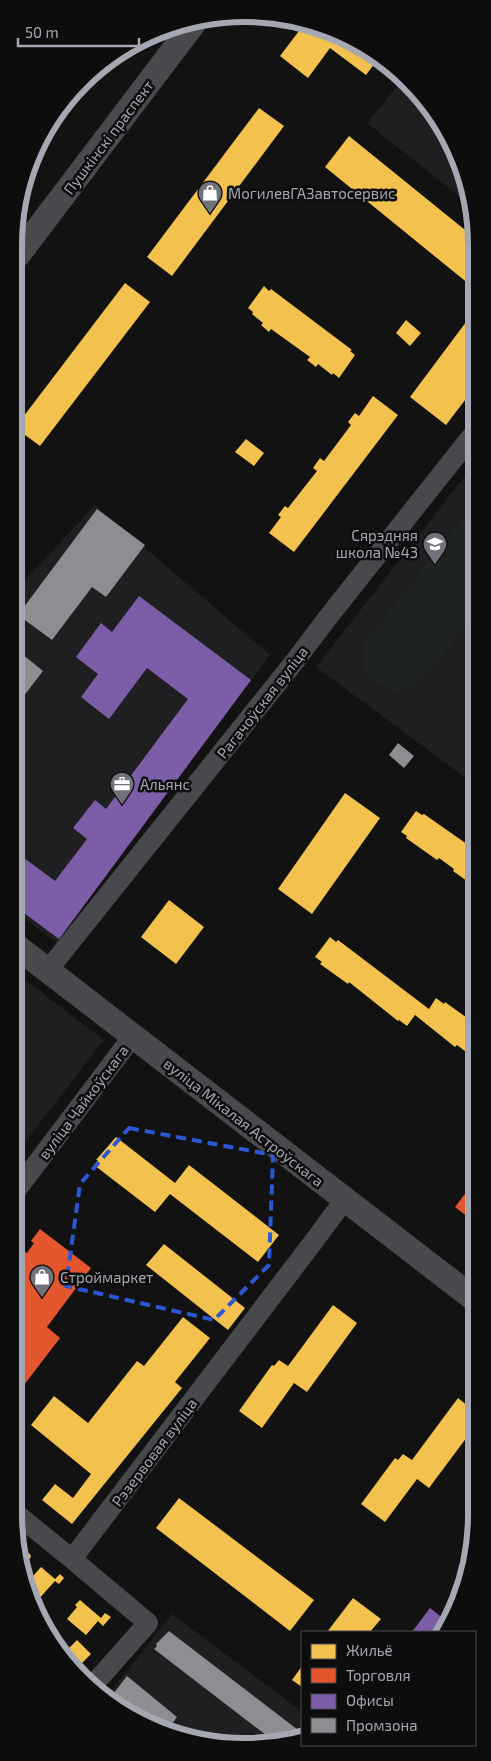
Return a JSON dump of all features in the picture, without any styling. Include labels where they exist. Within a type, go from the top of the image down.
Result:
[{"type":"main road","name":"Пушкінскі праспект","points":[[22,250],[189,30]]},
{"type":"main road","name":"вуліца Мікалая Астроўскага","points":[[22,950],[468,1294]]},
{"type":"street","name":"Рагачоўская вуліца","points":[[48,970],[296,661],[329,616],[468,441]]},
{"type":"street","name":"вуліца Чайкоўскага","points":[[22,1183],[133,1036]]},
{"type":"street","name":"Рэзервовая вуліца","points":[[72,1559],[345,1199]]},
{"type":"street","points":[[22,1519],[148,1623],[96,1681]]},
{"type":"highlighted area","points":[[129,1128],[273,1155],[269,1265],[214,1320],[66,1286],[80,1184]]},
{"type":"shaded area","points":[[399,84],[413,98],[439,134],[452,160],[463,199],[367,123]]},
{"type":"shaded area","name":"Сярэдняя школа №43","points":[[468,472],[468,780],[316,667]]},
{"type":"shaded area","points":[[95,505],[270,655],[57,943],[22,917],[22,584]]},
{"type":"shaded area","points":[[468,514],[468,623],[423,679],[416,685],[399,691],[390,690],[374,683],[364,668],[362,651],[365,642]]},
{"type":"shaded area","points":[[22,978],[104,1040],[22,1146]]},
{"type":"shaded area","points":[[172,1614],[301,1711],[301,1731],[260,1738],[216,1737],[160,1722],[134,1709],[110,1692]]},
{"type":"building: Жильё","points":[[300,29],[344,45],[374,64],[366,75],[330,48],[308,78],[280,56]]},
{"type":"building: Жильё","points":[[259,108],[284,126],[172,276],[147,257]]},
{"type":"building: Жильё","points":[[349,136],[468,232],[468,283],[325,167]]},
{"type":"building: Жильё","points":[[125,283],[150,302],[40,446],[22,433],[22,418]]},
{"type":"building: Жильё","points":[[264,286],[269,291],[271,289],[352,350],[350,351],[355,355],[339,378],[318,364],[316,367],[307,360],[310,357],[271,329],[269,332],[261,325],[263,323],[252,314],[253,312],[248,308]]},
{"type":"building: Жильё","points":[[468,319],[468,396],[446,425],[410,397]]},
{"type":"building: Жильё","points":[[406,320],[421,333],[410,346],[396,333]]},
{"type":"building: Жильё","points":[[373,396],[398,415],[294,552],[269,533],[281,517],[278,515],[285,506],[288,508],[317,471],[313,468],[320,458],[324,461],[351,425],[348,422],[355,413],[359,416]]},
{"type":"building: Жильё","points":[[246,439],[264,453],[254,466],[235,452]]},
{"type":"building: Жильё","points":[[345,793],[380,818],[312,914],[278,889]]},
{"type":"building: Жильё","points":[[416,811],[422,815],[424,814],[468,845],[468,882],[453,871],[454,869],[439,858],[437,860],[406,838],[407,836],[401,832]]},
{"type":"building: Жильё","points":[[169,900],[204,927],[176,964],[141,937]]},
{"type":"building: Жильё","points":[[330,937],[336,942],[338,940],[429,1009],[436,998],[444,1004],[445,1002],[468,1019],[468,1053],[457,1045],[455,1047],[415,1015],[407,1026],[398,1021],[349,982],[348,984],[320,964],[322,962],[315,957]]},
{"type":"building: Жильё","points":[[116,1137],[175,1183],[189,1165],[279,1235],[258,1262],[170,1194],[155,1212],[94,1165],[98,1160],[96,1160]]},
{"type":"building: Жильё","points":[[164,1244],[245,1308],[228,1330],[146,1265]]},
{"type":"building: Жильё","points":[[333,1305],[357,1323],[307,1392],[294,1383],[262,1428],[239,1411],[272,1365],[274,1366],[279,1360],[288,1366]]},
{"type":"building: Жильё","points":[[183,1317],[210,1338],[175,1382],[182,1388],[72,1524],[42,1500],[55,1484],[73,1498],[91,1474],[31,1425],[54,1396],[88,1423],[137,1361],[144,1366]]},
{"type":"building: Жильё","points":[[458,1398],[468,1406],[468,1436],[429,1488],[417,1479],[385,1522],[361,1504],[395,1458],[398,1460],[403,1454],[412,1460]]},
{"type":"building: Жильё","points":[[179,1498],[314,1600],[290,1631],[156,1528]]},
{"type":"building: Жильё","points":[[25,1551],[30,1554],[31,1557],[27,1561]]},
{"type":"building: Жильё","points":[[41,1567],[55,1579],[60,1574],[64,1578],[59,1584],[55,1581],[38,1599],[31,1578]]},
{"type":"building: Жильё","points":[[353,1598],[381,1619],[371,1631],[328,1631]]},
{"type":"building: Жильё","points":[[80,1600],[101,1618],[105,1613],[111,1617],[103,1626],[98,1621],[86,1635],[67,1619]]},
{"type":"building: Жильё","points":[[77,1640],[91,1654],[81,1664],[68,1649]]},
{"type":"building: Жильё","points":[[301,1667],[301,1686],[292,1680]]},
{"type":"building: Торговля","points":[[468,1190],[468,1217],[455,1207]]},
{"type":"building: Торговля","name":"Строймаркет","points":[[40,1229],[91,1268],[47,1327],[60,1338],[22,1388],[22,1254],[24,1251],[27,1253],[34,1243],[31,1241]]},
{"type":"building: Офисы","points":[[139,596],[251,680],[59,939],[22,911],[22,856],[55,881],[87,839],[73,828],[95,800],[106,809],[188,699],[147,668],[109,719],[81,697],[98,674],[76,657],[101,623],[112,632]]},
{"type":"building: Офисы","points":[[430,1608],[443,1619],[436,1631],[413,1631]]},
{"type":"building: Промзона","points":[[97,509],[145,545],[106,597],[92,587],[52,640],[22,618],[22,610]]},
{"type":"building: Промзона","points":[[22,654],[43,671],[22,698]]},
{"type":"building: Промзона","points":[[398,743],[414,756],[404,768],[389,755]]},
{"type":"building: Промзона","points":[[169,1631],[300,1732],[269,1737],[154,1649],[157,1646],[156,1644]]},
{"type":"building: Промзона","points":[[127,1676],[177,1717],[171,1726],[134,1709],[113,1694]]},
{"type":"place","name":"МогилевГАЗавтосервис","points":[[210,214]]},
{"type":"place","name":"Сярэдняя школа №43","points":[[435,565]]},
{"type":"place","name":"Альянс","points":[[122,805]]},
{"type":"place","name":"Строймаркет","points":[[42,1298]]}]
